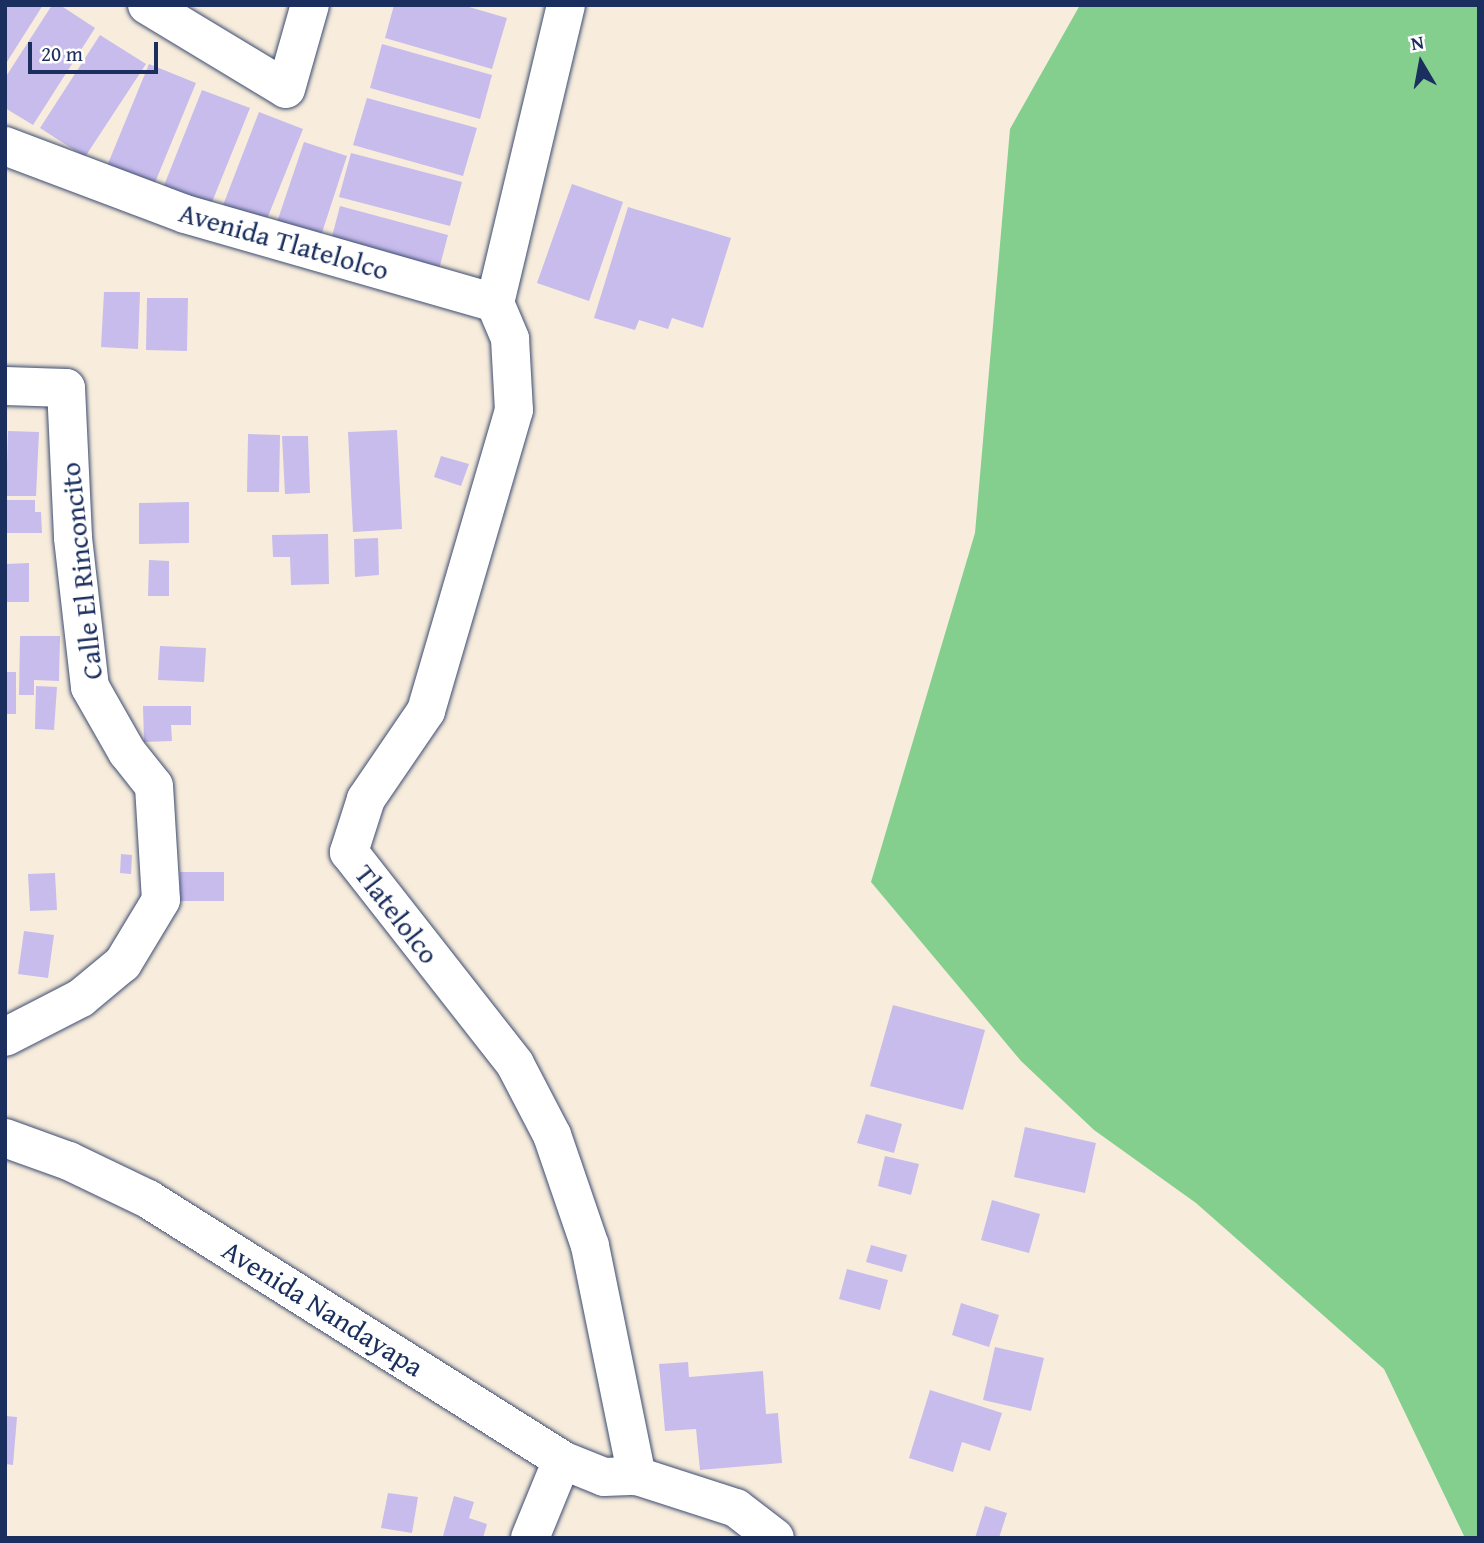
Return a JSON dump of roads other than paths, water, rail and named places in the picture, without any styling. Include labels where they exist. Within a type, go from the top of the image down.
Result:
[{"type":"street","points":[[147,5],[286,89],[310,5]]},
{"type":"street","points":[[495,303],[566,5]]},
{"type":"street","name":"Avenida Tlatelolco","points":[[5,146],[185,214],[495,303]]},
{"type":"street","name":"Tlatelolco","points":[[495,303],[510,339],[515,374],[514,410],[426,711],[366,799],[349,852],[515,1064],[552,1135],[590,1246],[619,1404],[637,1476]]},
{"type":"street","name":"Calle El Rinconcito","points":[[5,386],[66,388],[73,538],[90,687],[127,752],[154,786],[161,900],[123,963],[81,998],[5,1037]]},
{"type":"street","name":"Avenida Nandayapa","points":[[5,1138],[69,1161],[148,1199],[562,1460],[604,1477],[637,1476],[736,1508],[775,1538]]},
{"type":"street","points":[[530,1538],[562,1460]]}]
